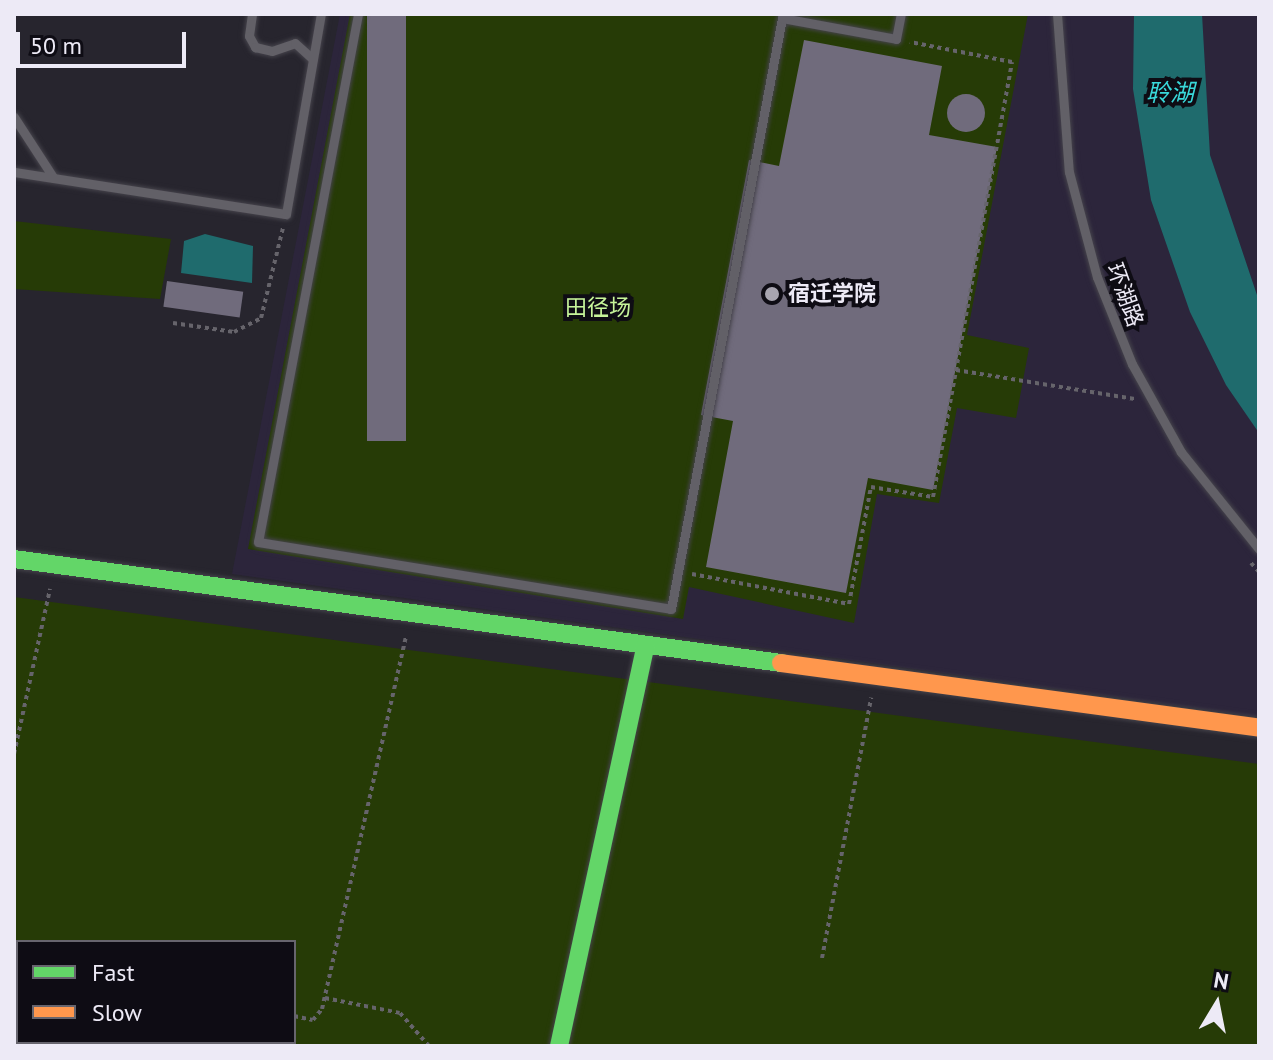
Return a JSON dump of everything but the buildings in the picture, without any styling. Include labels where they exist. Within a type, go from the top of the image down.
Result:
[{"type":"street","points":[[14,559],[1259,728]]},
{"type":"street","points":[[559,1046],[646,645]]},
{"type":"lane","points":[[252,14],[255,47],[272,51],[295,43],[313,59]]},
{"type":"lane","points":[[14,172],[286,214],[321,14]]},
{"type":"lane","points":[[358,14],[258,542],[671,609],[782,18],[896,39],[901,14]]},
{"type":"lane","name":"环湖路","points":[[1057,14],[1069,172],[1097,277],[1153,402],[1181,452],[1259,549]]},
{"type":"lane","points":[[14,117],[53,177]]},
{"type":"path","points":[[678,571],[849,604],[871,487],[933,497],[1012,62],[896,39]]},
{"type":"path","points":[[173,323],[234,332],[261,318],[286,214]]},
{"type":"path","points":[[956,370],[1153,402]]},
{"type":"path","points":[[14,754],[56,564]]},
{"type":"path","points":[[296,1016],[313,1020],[325,998],[411,613]]},
{"type":"path","points":[[822,958],[875,676]]},
{"type":"path","points":[[325,998],[393,1009],[429,1046]]},
{"type":"shaded area","name":"田径场","points":[[340,14],[1259,14],[1259,717],[232,574]]},
{"type":"green space","name":"田径场","points":[[350,14],[1028,14],[967,335],[1029,348],[1016,418],[957,408],[939,503],[877,494],[854,623],[689,587],[683,619],[248,549]]},
{"type":"green space","points":[[14,221],[171,239],[160,299],[14,289]]},
{"type":"green space","points":[[14,597],[1259,764],[1259,1046],[14,1046]]},
{"type":"water","name":"聆湖","points":[[1134,14],[1202,14],[1210,155],[1259,301],[1259,433],[1226,385],[1190,312],[1151,200],[1133,89]]},
{"type":"water","points":[[205,234],[253,246],[252,283],[181,273],[184,241]]},
{"type":"traffic: fast","points":[[14,559],[781,663]]},
{"type":"traffic: fast","points":[[559,1046],[646,645]]},
{"type":"traffic: slow","points":[[781,663],[1259,728]]},
{"type":"place","name":"宿迁学院","points":[[772,294]]}]
